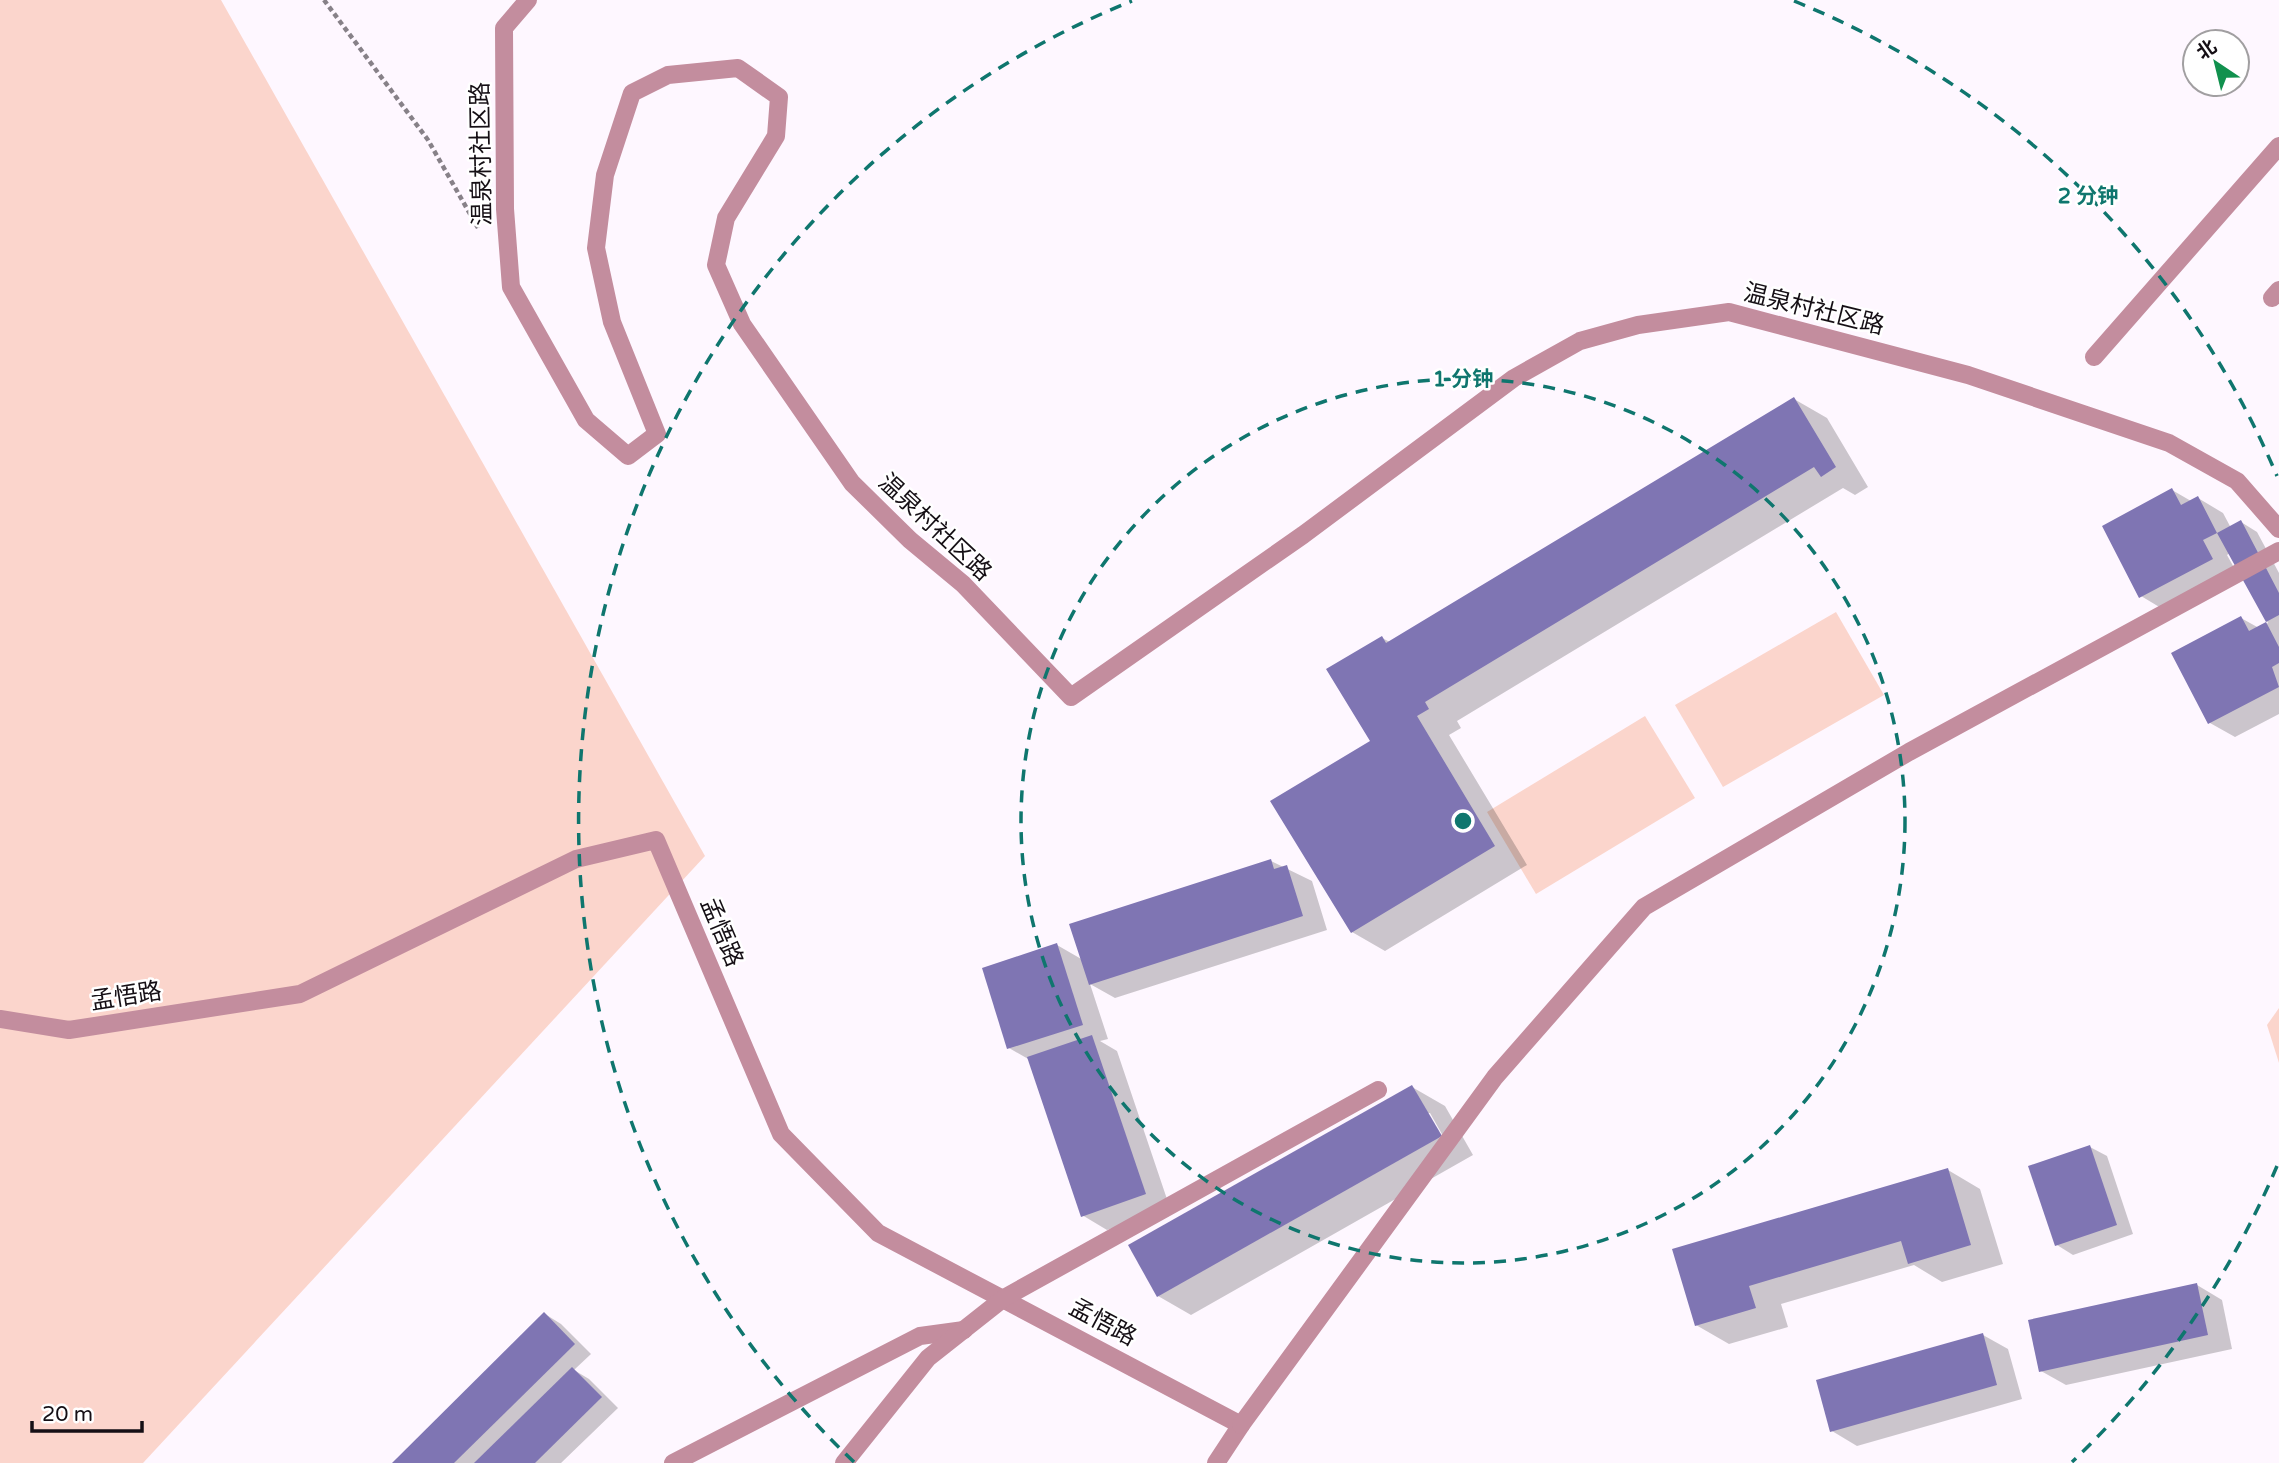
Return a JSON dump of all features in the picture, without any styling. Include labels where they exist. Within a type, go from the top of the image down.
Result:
[{"type":"street","name":"温泉村社区路","points":[[528,0],[505,28],[505,209],[511,287],[586,420],[628,456],[657,434],[612,322],[596,248],[605,175],[632,93],[668,75],[738,68],[779,97],[776,136],[726,218],[716,265],[742,324],[852,483],[910,540],[963,584],[1071,697],[1303,535],[1514,378],[1580,341],[1638,325],[1729,312],[1968,375],[2169,443],[2237,481],[2279,528]]},
{"type":"street","points":[[2094,357],[2279,146]]},
{"type":"street","points":[[1216,1463],[1241,1424],[1495,1077],[1644,907],[1909,752],[2279,551]]},
{"type":"street","name":"孟悟路","points":[[0,1019],[69,1030],[300,994],[576,859],[656,840],[781,1134],[878,1233],[1241,1424]]},
{"type":"street","points":[[844,1463],[928,1358],[1004,1298],[1378,1090]]},
{"type":"street","points":[[673,1463],[920,1336],[964,1330]]},
{"type":"path","points":[[324,0],[428,139],[479,230]]},
{"type":"shaded area","points":[[0,0],[221,0],[705,856],[143,1463],[0,1463]]},
{"type":"shaded area","points":[[1836,612],[1884,695],[1723,787],[1675,705]]},
{"type":"shaded area","points":[[1645,716],[1695,798],[1536,894],[1487,812]]},
{"type":"shaded area","points":[[2279,1008],[2279,1063],[2267,1025]]},
{"type":"building","points":[[1794,397],[1836,467],[1821,477],[1814,467],[1425,702],[1429,709],[1417,716],[1495,846],[1351,933],[1270,801],[1370,741],[1326,669],[1382,636],[1386,643]]},
{"type":"building","points":[[2172,488],[2181,505],[2198,496],[2217,533],[2203,540],[2213,559],[2139,598],[2102,526]]},
{"type":"building","points":[[2241,520],[2279,593],[2279,615],[2266,622],[2217,533]]},
{"type":"building","points":[[2241,616],[2249,631],[2266,622],[2279,647],[2279,663],[2272,667],[2279,687],[2208,724],[2171,653]]},
{"type":"building","points":[[1271,859],[1274,869],[1287,865],[1303,916],[1089,985],[1069,924]]},
{"type":"building","points":[[1057,943],[1083,1025],[1007,1049],[982,968]]},
{"type":"building","points":[[1092,1035],[1146,1194],[1081,1217],[1027,1057]]},
{"type":"building","points":[[1412,1085],[1442,1136],[1157,1297],[1128,1245]]},
{"type":"building","points":[[2090,1145],[2117,1225],[2055,1246],[2028,1166]]},
{"type":"building","points":[[1948,1168],[1971,1245],[1908,1264],[1901,1241],[1749,1286],[1756,1308],[1695,1326],[1672,1249]]},
{"type":"building","points":[[2197,1283],[2208,1335],[2039,1372],[2028,1320]]},
{"type":"building","points":[[544,1312],[575,1344],[454,1463],[392,1463]]},
{"type":"building","points":[[1983,1333],[1997,1385],[1830,1432],[1816,1380]]},
{"type":"building","points":[[572,1367],[602,1397],[535,1463],[474,1463]]}]
